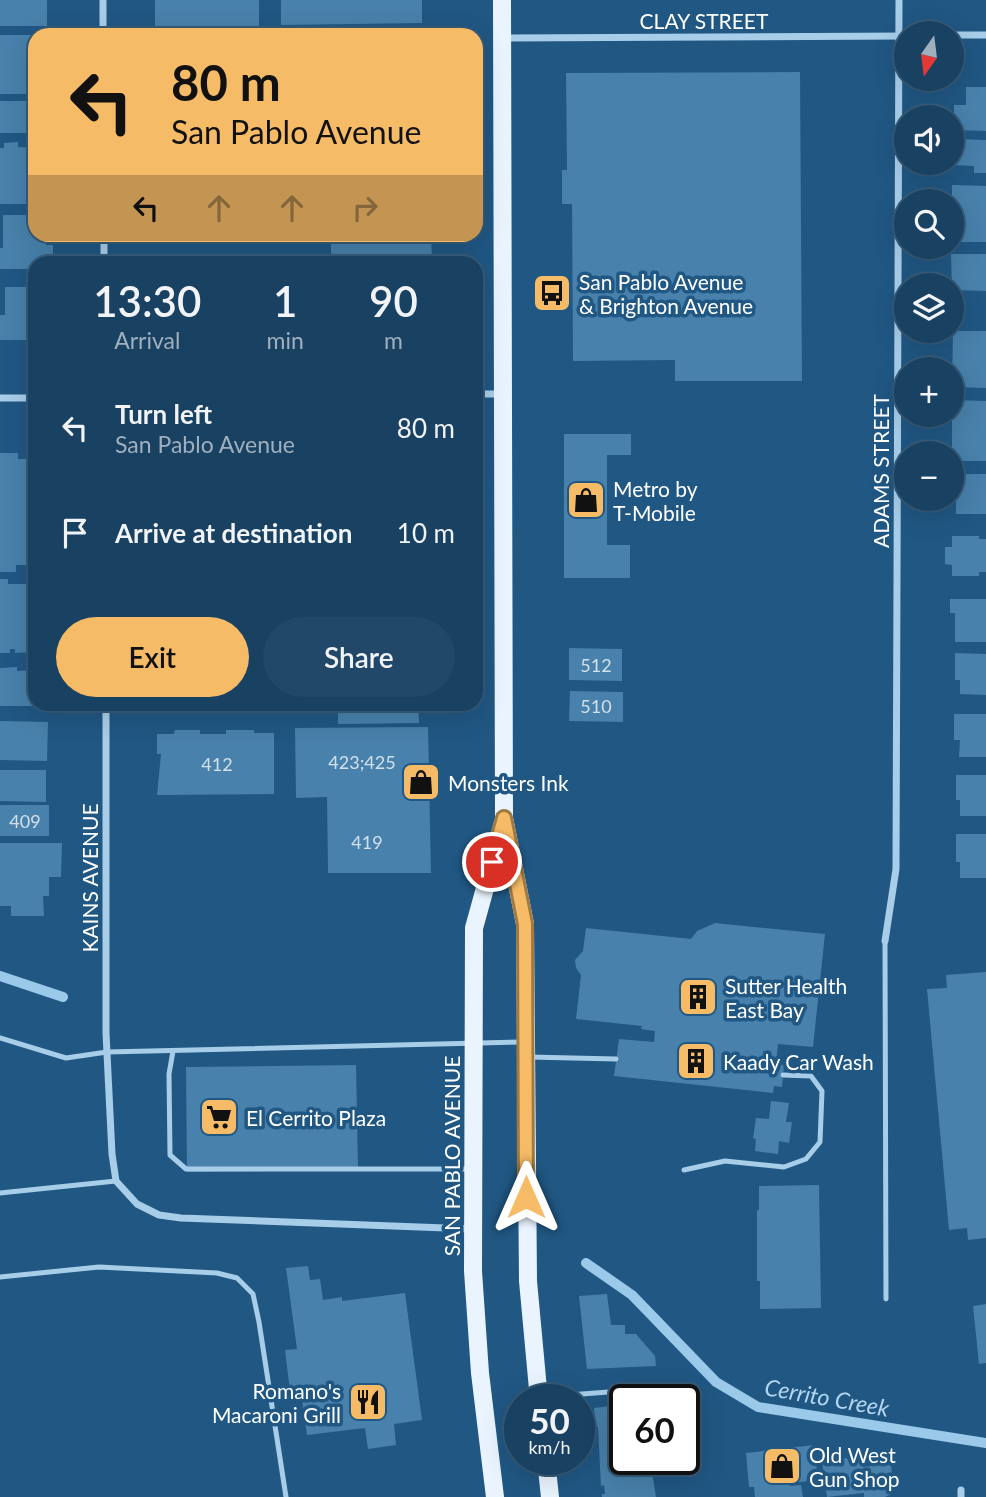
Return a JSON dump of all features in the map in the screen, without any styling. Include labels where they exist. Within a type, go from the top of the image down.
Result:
[{"type":"main road","name":"SAN PABLO AVENUE","points":[[502,0],[504,818],[525,924],[528,1281],[538,1384]]},
{"type":"main road","name":"SAN PABLO AVENUE","points":[[495,1497],[480,1373],[473,1229],[474,928],[504,818]]},
{"type":"main road","points":[[548,1475],[550,1497]]},
{"type":"street","points":[[103,0],[103,28]]},
{"type":"street","name":"ADAMS STREET","points":[[899,0],[901,21]]},
{"type":"street","points":[[964,35],[986,35]]},
{"type":"street","name":"CLAY STREET","points":[[502,38],[894,36]]},
{"type":"street","name":"ADAMS STREET","points":[[885,941],[896,869],[903,91]]},
{"type":"street","points":[[483,394],[502,394]]},
{"type":"street","points":[[0,398],[28,398]]},
{"type":"street","name":"KAINS AVENUE","points":[[106,711],[107,1052],[112,1154],[116,1181]]},
{"type":"street","points":[[116,1181],[137,1204],[159,1215],[181,1218],[473,1229]]},
{"type":"lane","points":[[885,941],[886,1299]]},
{"type":"lane","points":[[0,1038],[66,1058],[107,1052],[473,1043],[617,1059]]},
{"type":"lane","points":[[173,1051],[169,1074],[170,1155],[186,1169],[473,1168]]},
{"type":"lane","points":[[684,1170],[724,1161],[784,1167],[806,1158],[820,1142],[822,1091],[811,1076],[783,1075]]},
{"type":"lane","points":[[0,1193],[116,1181]]},
{"type":"lane","points":[[0,1277],[99,1267],[217,1273],[237,1278],[253,1294],[286,1497]]},
{"type":"building","points":[[0,0],[47,0],[47,26],[0,26]]},
{"type":"building","points":[[155,0],[259,0],[259,28],[155,28]]},
{"type":"building","points":[[281,0],[422,0],[422,23],[281,25]]},
{"type":"building","points":[[0,35],[28,35],[28,94],[0,94]]},
{"type":"building","points":[[800,72],[802,381],[675,381],[675,360],[573,361],[572,204],[562,204],[562,170],[567,170],[566,73]]},
{"type":"building","points":[[966,87],[986,87],[986,131],[964,130]]},
{"type":"building","points":[[0,101],[28,101],[28,133],[0,133]]},
{"type":"building","points":[[964,139],[986,140],[986,173],[974,173],[974,166],[964,166]]},
{"type":"building","points":[[18,142],[18,147],[28,148],[28,204],[0,204],[0,148],[4,148],[4,143]]},
{"type":"building","points":[[952,185],[986,186],[986,242],[964,242],[964,189],[952,189]]},
{"type":"building","points":[[3,215],[28,215],[28,242],[46,242],[46,245],[53,245],[53,255],[28,256],[28,269],[0,269],[0,248],[3,248]]},
{"type":"building","points":[[331,242],[431,242],[432,256],[331,256]]},
{"type":"building","points":[[964,254],[986,254],[986,291],[964,290],[964,273],[952,273],[951,259],[964,259]]},
{"type":"building","points":[[5,287],[28,287],[28,340],[0,340],[0,315],[5,315]]},
{"type":"building","points":[[964,331],[986,331],[986,388],[964,387],[964,357],[953,357],[953,343],[964,343]]},
{"type":"building","points":[[964,400],[986,401],[986,461],[964,461],[964,441],[952,441],[952,427],[964,427]]},
{"type":"building","name":"Metro by T-Mobile","points":[[564,434],[631,434],[631,455],[607,455],[607,545],[630,545],[630,578],[564,578]]},
{"type":"building","points":[[0,453],[18,453],[18,459],[28,459],[28,565],[16,565],[16,572],[0,572]]},
{"type":"building","points":[[964,474],[986,474],[986,514],[956,514],[956,511],[964,511]]},
{"type":"building","points":[[952,536],[979,536],[979,539],[986,539],[986,572],[979,572],[979,576],[952,576],[952,565],[945,564],[945,547],[952,547]]},
{"type":"building","points":[[0,579],[8,579],[8,584],[28,584],[28,652],[15,653],[15,649],[10,649],[10,653],[0,653]]},
{"type":"building","points":[[950,599],[986,599],[986,642],[955,642],[955,613],[950,613]]},
{"type":"building","points":[[569,648],[622,649],[622,681],[569,680]]},
{"type":"building","points":[[955,653],[986,654],[986,695],[960,694],[960,680],[955,680]]},
{"type":"building","points":[[17,667],[17,671],[28,670],[28,706],[0,706],[0,668]]},
{"type":"building","points":[[570,691],[623,692],[623,722],[569,721]]},
{"type":"building","points":[[338,711],[418,711],[419,723],[338,724]]},
{"type":"building","points":[[954,714],[986,714],[986,757],[959,757],[960,740],[954,740]]},
{"type":"building","points":[[0,721],[48,722],[47,761],[0,760]]},
{"type":"building","points":[[428,727],[431,873],[328,873],[327,797],[296,798],[295,728]]},
{"type":"building","points":[[175,730],[200,730],[200,734],[226,734],[226,730],[274,733],[274,794],[157,795],[161,754],[157,754],[157,734],[174,734]]},
{"type":"building","points":[[0,770],[46,770],[46,802],[0,801]]},
{"type":"building","points":[[956,775],[986,775],[986,816],[960,816],[960,800],[956,800]]},
{"type":"building","points":[[0,805],[49,805],[49,836],[0,836]]},
{"type":"building","points":[[956,834],[986,834],[986,878],[960,878],[960,862],[956,862]]},
{"type":"building","points":[[0,843],[62,843],[61,877],[49,877],[49,896],[43,896],[44,916],[11,916],[11,906],[0,906]]},
{"type":"building","name":"Sutter Health East Bay","points":[[715,923],[825,934],[813,1047],[778,1044],[776,1064],[784,1065],[782,1087],[774,1086],[773,1093],[614,1076],[619,1039],[654,1042],[655,1031],[641,1029],[642,1026],[576,1019],[581,975],[575,960],[583,951],[586,928],[691,939],[697,931]]},
{"type":"building","points":[[986,972],[986,1238],[968,1240],[967,1228],[949,1230],[927,989],[947,988],[946,975]]},
{"type":"building","points":[[356,1065],[358,1170],[187,1172],[186,1067]]},
{"type":"building","points":[[771,1101],[789,1103],[786,1122],[792,1122],[789,1143],[779,1141],[778,1154],[755,1151],[756,1139],[753,1138],[756,1118],[769,1119]]},
{"type":"building","points":[[819,1185],[821,1308],[760,1309],[760,1281],[757,1281],[759,1186]]},
{"type":"building","points":[[308,1266],[310,1280],[320,1279],[323,1300],[342,1297],[342,1301],[405,1293],[422,1420],[394,1424],[396,1445],[368,1449],[365,1428],[307,1435],[302,1399],[291,1400],[285,1350],[297,1349],[286,1268]]},
{"type":"building","points":[[607,1294],[611,1325],[625,1325],[625,1334],[636,1334],[655,1356],[656,1366],[587,1369],[579,1296]]},
{"type":"building","points":[[986,1304],[986,1363],[979,1364],[973,1306]]},
{"type":"building","points":[[609,1406],[609,1475],[652,1475],[656,1497],[602,1497],[602,1494],[605,1494],[604,1485],[601,1486],[595,1408]]},
{"type":"building","name":"Old West Gun Shop","points":[[814,1445],[818,1480],[790,1483],[790,1486],[801,1485],[803,1497],[755,1497],[754,1487],[749,1487],[746,1453]]},
{"type":"building","points":[[821,1454],[862,1461],[862,1467],[891,1464],[894,1493],[885,1497],[864,1497],[864,1493],[827,1497]]},
{"type":"waterway","name":"Cerrito Creek","points":[[0,976],[63,997]]},
{"type":"waterway","name":"Cerrito Creek","points":[[586,1263],[632,1295],[716,1382],[758,1407],[986,1443]]},
{"type":"place","name":"San Pablo Avenue & Brighton Avenue","points":[[552,293]]},
{"type":"place","name":"Metro by T-Mobile","points":[[586,500]]},
{"type":"place","name":"Monsters Ink","points":[[421,782]]},
{"type":"place","name":"Sutter Health East Bay","points":[[698,997]]},
{"type":"place","name":"Kaady Car Wash","points":[[696,1061]]},
{"type":"place","name":"El Cerrito Plaza","points":[[219,1117]]},
{"type":"place","name":"Romano's Macaroni Grill","points":[[368,1402]]},
{"type":"place","name":"Old West Gun Shop","points":[[782,1466]]},
{"type":"route","points":[[492,862],[504,818],[525,924],[526,1197]]}]
